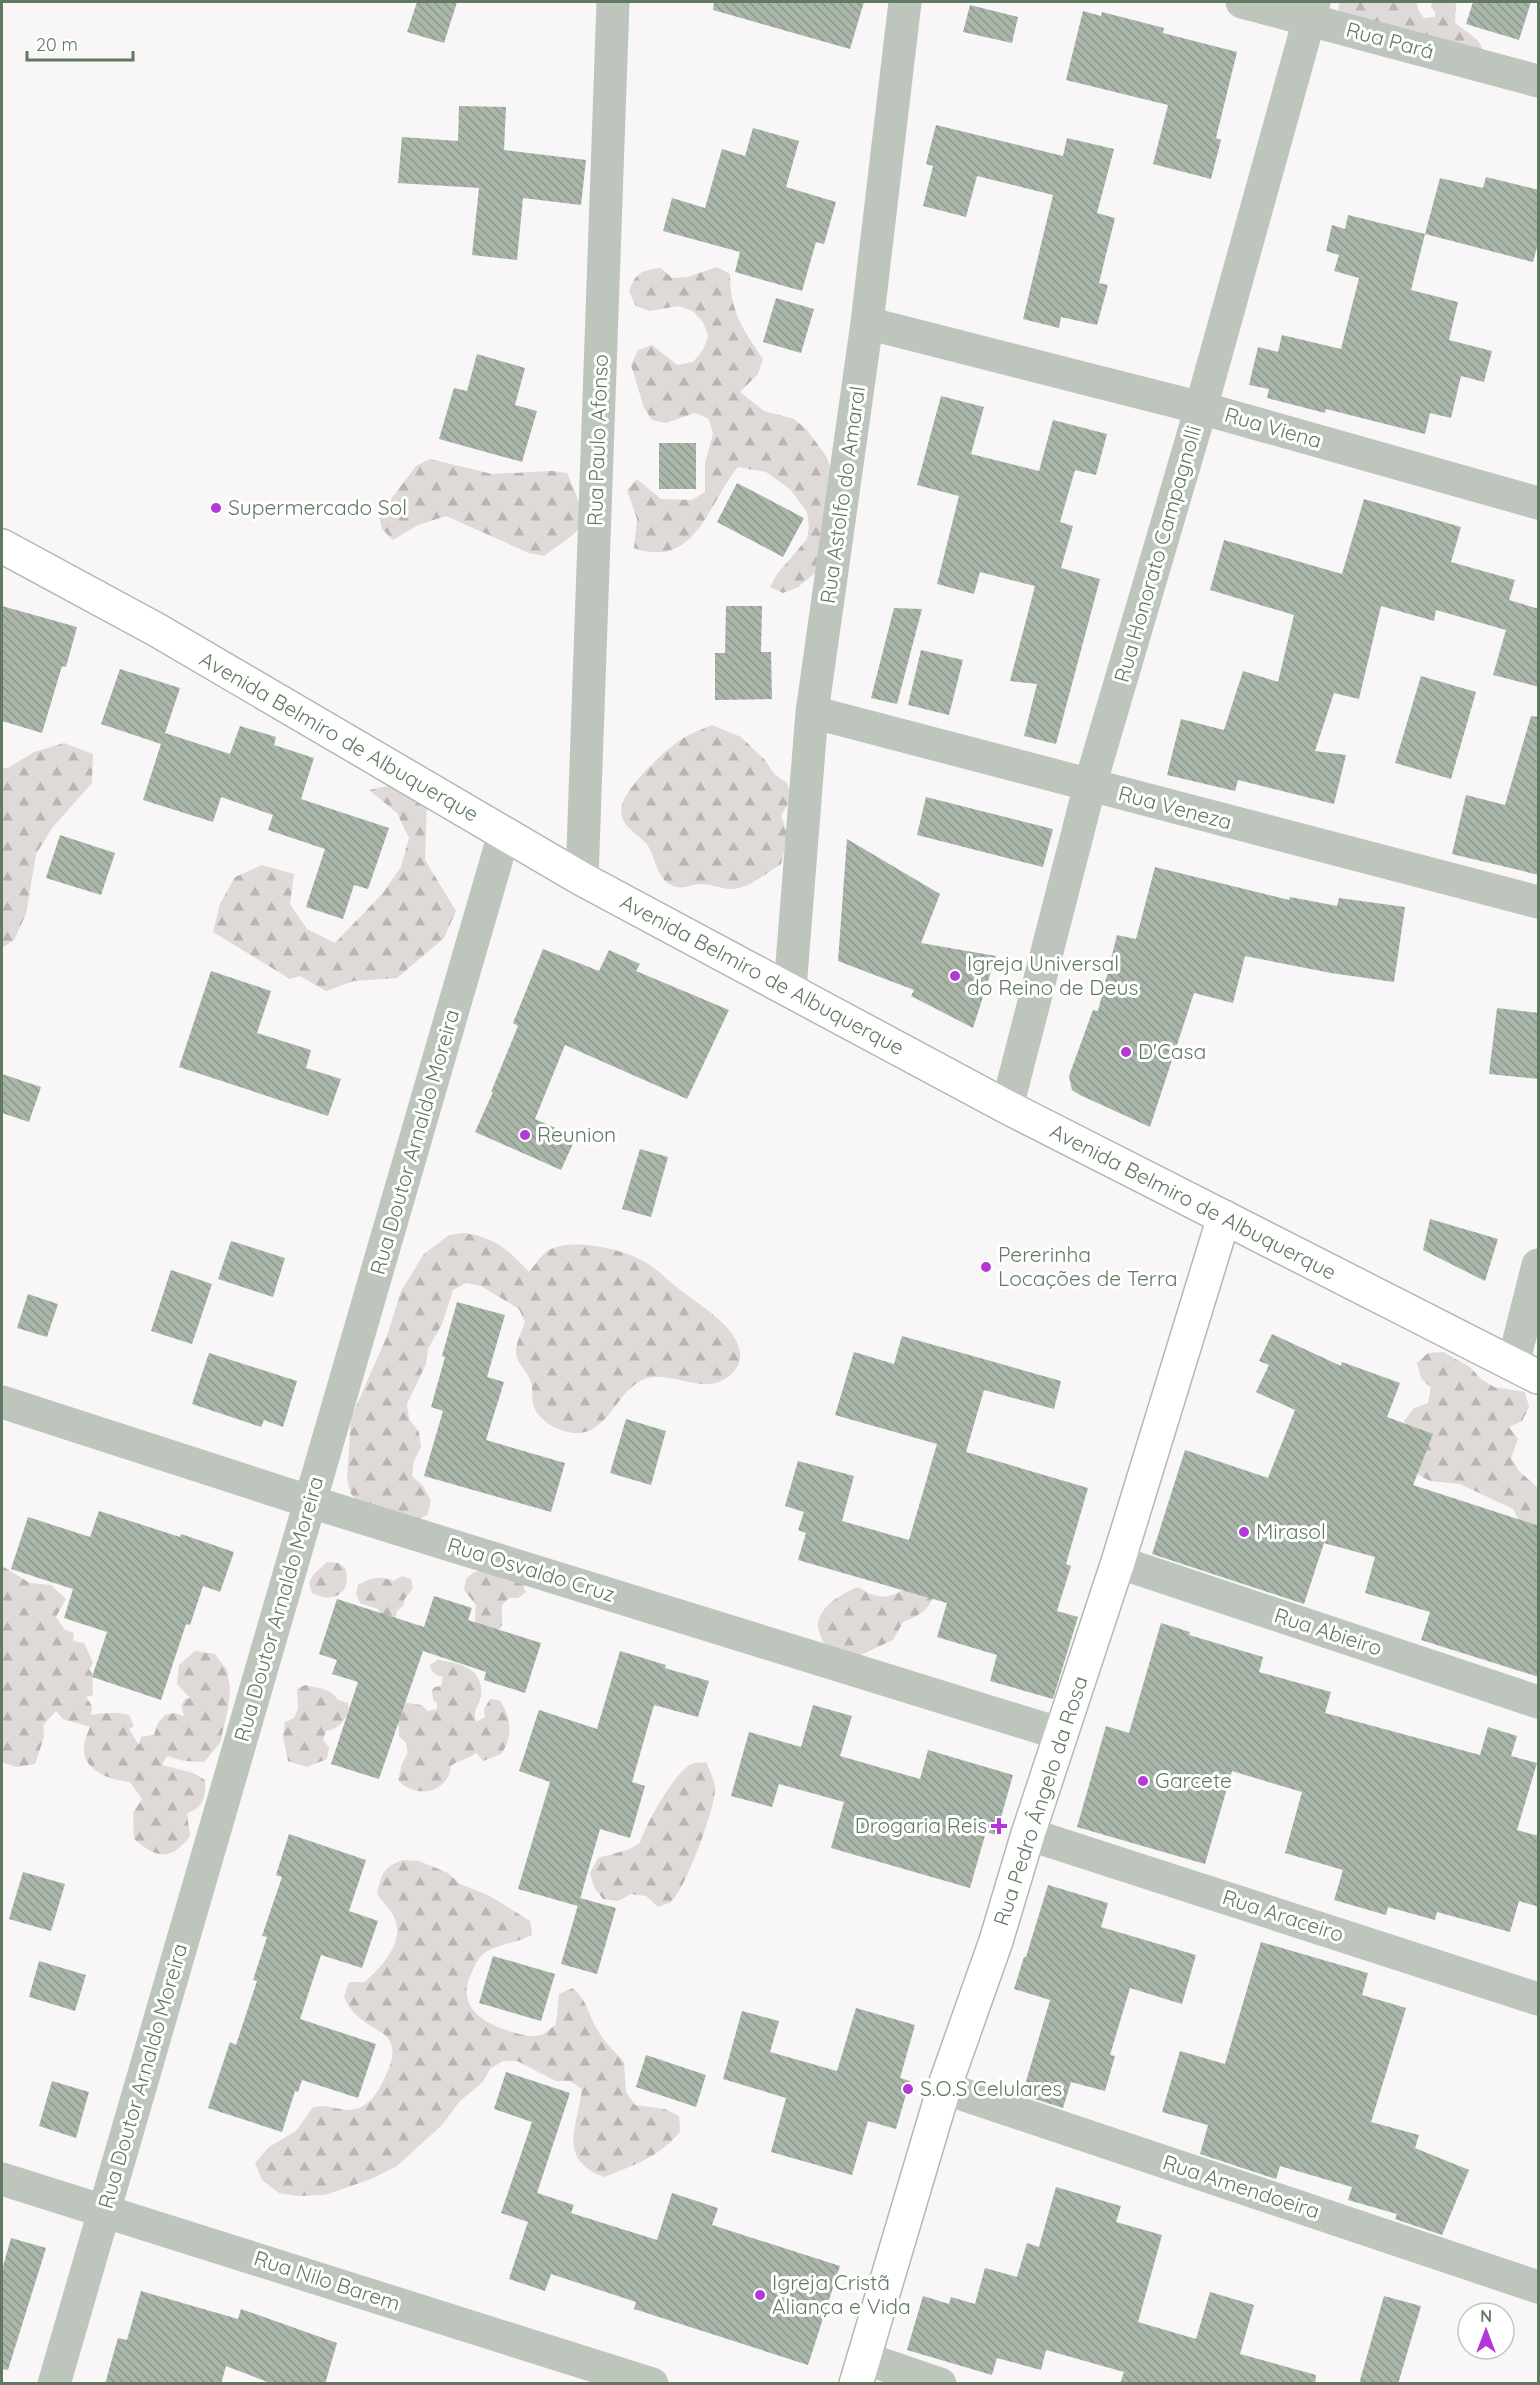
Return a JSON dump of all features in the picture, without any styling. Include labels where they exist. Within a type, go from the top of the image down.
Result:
[{"type":"main road","name":"Avenida Belmiro de Albuquerque","points":[[2,546],[157,630],[582,879],[1007,1107],[1526,1370]]},
{"type":"main road","name":"Rua Pedro Ângelo da Rosa","points":[[860,2371],[944,2088],[996,1941],[1028,1834],[1118,1562],[1224,1217]]},
{"type":"street","name":"Rua Paulo Afonso","points":[[582,879],[613,2]]},
{"type":"street","name":"Rua Astolfo do Amaral","points":[[790,989],[812,712],[867,323],[904,2]]},
{"type":"street","name":"Rua Pará","points":[[1242,2],[1312,10],[1539,81]]},
{"type":"street","name":"Rua Honorato Campagnolli","points":[[1007,1107],[1090,785],[1201,408],[1312,10]]},
{"type":"street","name":"Rua Viena","points":[[867,323],[1201,408],[1539,503]]},
{"type":"street","name":"Rua Veneza","points":[[812,712],[1539,902]]},
{"type":"street","name":"Rua Doutor Arnaldo Moreira","points":[[54,2384],[504,834]]},
{"type":"street","points":[[1526,1370],[1539,1265]]},
{"type":"street","name":"Rua Osvaldo Cruz","points":[[2,1402],[310,1502],[1061,1734]]},
{"type":"street","name":"Rua Abieiro","points":[[1118,1562],[1539,1702]]},
{"type":"street","name":"Rua Araceiro","points":[[1028,1834],[1539,1999]]},
{"type":"street","name":"Rua Amendoeira","points":[[944,2088],[1539,2287]]},
{"type":"street","name":"Rua Nilo Barem","points":[[2,2179],[651,2384]]},
{"type":"street","points":[[860,2371],[940,2384]]},
{"type":"green space","points":[[1340,2],[1417,2],[1418,10],[1424,18],[1435,17],[1435,12],[1431,7],[1432,2],[1456,2],[1455,22],[1480,43],[1483,54],[1344,17],[1338,9]]},
{"type":"green space","points":[[717,267],[730,274],[735,310],[763,359],[758,374],[740,392],[764,411],[794,419],[807,430],[826,456],[831,470],[820,569],[798,587],[783,593],[770,587],[777,574],[807,539],[809,527],[807,512],[790,489],[766,472],[738,467],[698,529],[686,542],[672,550],[655,552],[634,548],[637,519],[627,490],[637,479],[661,499],[692,500],[705,492],[705,463],[713,434],[709,419],[695,413],[666,423],[652,420],[644,408],[631,365],[638,350],[652,345],[677,365],[693,362],[703,350],[708,336],[703,322],[693,311],[678,306],[650,311],[636,306],[629,292],[636,277],[648,270],[661,268],[672,278],[687,277]]},
{"type":"green space","points":[[430,459],[492,474],[552,471],[567,473],[580,504],[582,522],[571,536],[544,556],[529,553],[446,516],[418,525],[393,540],[382,529],[379,515],[416,466]]},
{"type":"green space","points":[[712,725],[741,737],[765,760],[774,774],[787,783],[792,798],[781,815],[788,836],[781,864],[750,884],[736,889],[702,884],[675,887],[662,877],[648,846],[624,822],[621,810],[628,792],[654,762],[690,734]]},
{"type":"green space","points":[[64,743],[93,754],[92,783],[52,828],[36,854],[26,914],[14,940],[2,948],[2,768],[8,768],[34,752]]},
{"type":"green space","points":[[401,783],[427,799],[425,860],[456,911],[444,938],[397,978],[354,981],[326,991],[300,976],[290,979],[213,932],[220,904],[235,877],[262,865],[294,874],[290,904],[307,929],[335,943],[383,893],[401,867],[409,838],[397,813],[369,790]]},
{"type":"green space","points":[[464,1233],[492,1241],[515,1257],[529,1272],[545,1253],[561,1246],[598,1246],[643,1261],[727,1328],[739,1348],[740,1358],[737,1366],[728,1377],[711,1384],[662,1377],[641,1380],[623,1396],[600,1424],[579,1433],[566,1432],[547,1423],[534,1407],[529,1376],[518,1360],[516,1352],[525,1322],[519,1309],[481,1286],[466,1283],[453,1290],[442,1324],[428,1349],[426,1364],[407,1404],[409,1419],[419,1432],[421,1447],[414,1461],[412,1476],[423,1486],[431,1501],[427,1515],[399,1529],[372,1516],[351,1494],[347,1479],[351,1418],[387,1336],[401,1291],[424,1254],[449,1235]]},
{"type":"green space","points":[[1443,1352],[1470,1367],[1481,1379],[1494,1387],[1525,1392],[1529,1407],[1522,1421],[1509,1427],[1518,1439],[1511,1458],[1519,1471],[1538,1488],[1538,1540],[1520,1522],[1513,1509],[1460,1484],[1430,1481],[1417,1474],[1411,1433],[1404,1421],[1414,1408],[1428,1403],[1431,1388],[1421,1378],[1417,1363],[1428,1353]]},
{"type":"green space","points":[[327,1562],[338,1563],[345,1568],[347,1576],[344,1590],[328,1598],[312,1593],[309,1583],[313,1575]]},
{"type":"green space","points":[[2,1566],[30,1583],[51,1585],[66,1599],[56,1617],[65,1630],[74,1633],[73,1641],[84,1643],[93,1663],[89,1669],[92,1673],[93,1695],[86,1697],[92,1706],[91,1715],[120,1713],[129,1715],[134,1726],[129,1729],[139,1745],[141,1737],[154,1735],[158,1723],[165,1715],[174,1713],[184,1716],[181,1706],[185,1699],[190,1698],[177,1684],[179,1665],[195,1651],[215,1654],[227,1670],[230,1689],[220,1743],[204,1762],[184,1761],[167,1756],[162,1765],[193,1773],[205,1780],[203,1801],[193,1811],[187,1813],[190,1836],[176,1850],[164,1854],[157,1853],[142,1846],[134,1839],[133,1813],[142,1799],[130,1782],[101,1774],[89,1765],[84,1748],[90,1727],[63,1719],[56,1711],[43,1725],[44,1737],[35,1764],[16,1767],[2,1762]]},
{"type":"green space","points":[[482,1570],[522,1582],[526,1592],[518,1598],[509,1598],[502,1605],[502,1625],[495,1633],[478,1635],[475,1620],[476,1605],[464,1590],[466,1579]]},
{"type":"green space","points":[[402,1576],[411,1579],[413,1588],[404,1600],[404,1605],[397,1611],[395,1621],[383,1617],[378,1609],[360,1603],[356,1594],[358,1585],[375,1578],[393,1581]]},
{"type":"green space","points":[[910,1586],[935,1588],[925,1610],[903,1622],[893,1640],[856,1657],[824,1645],[818,1628],[819,1619],[832,1601],[858,1587],[872,1595],[884,1597],[896,1594]]},
{"type":"green space","points":[[438,1660],[462,1665],[474,1673],[478,1679],[481,1695],[475,1714],[476,1722],[485,1717],[484,1709],[490,1699],[499,1700],[509,1720],[508,1741],[501,1754],[483,1761],[476,1753],[457,1762],[451,1766],[444,1783],[437,1788],[430,1791],[413,1790],[398,1780],[408,1752],[406,1743],[399,1736],[399,1726],[391,1720],[400,1702],[421,1705],[428,1711],[437,1709],[432,1690],[441,1686],[443,1677],[435,1674],[430,1665]]},
{"type":"green space","points":[[305,1685],[328,1691],[338,1700],[348,1703],[348,1713],[343,1721],[335,1728],[326,1731],[323,1740],[329,1747],[327,1759],[307,1767],[288,1761],[283,1737],[285,1722],[294,1718],[298,1709],[297,1689]]},
{"type":"green space","points":[[706,1762],[715,1789],[711,1812],[699,1848],[677,1895],[671,1902],[658,1907],[646,1896],[631,1894],[618,1901],[603,1899],[594,1887],[590,1873],[598,1858],[627,1850],[640,1843],[654,1812],[677,1777],[692,1764]]},
{"type":"green space","points":[[403,1860],[419,1861],[448,1873],[460,1884],[490,1896],[530,1921],[532,1935],[493,1948],[478,1959],[468,1983],[467,1993],[473,2010],[480,2017],[498,2027],[525,2035],[541,2035],[556,2024],[559,1994],[573,1988],[585,2003],[600,2034],[624,2062],[626,2092],[635,2105],[665,2109],[679,2116],[680,2132],[664,2148],[625,2169],[604,2177],[589,2170],[575,2152],[574,2141],[574,2129],[582,2089],[570,2081],[556,2081],[517,2061],[503,2061],[490,2069],[483,2082],[460,2101],[442,2125],[397,2166],[371,2179],[325,2195],[296,2196],[279,2193],[262,2180],[255,2163],[269,2147],[296,2131],[313,2107],[325,2106],[350,2110],[359,2108],[372,2099],[386,2076],[392,2056],[390,2041],[357,2016],[344,1997],[349,1982],[365,1982],[378,1969],[394,1945],[397,1926],[394,1917],[377,1894],[380,1881],[387,1868]]},
{"type":"building","points":[[417,2],[457,2],[444,43],[407,32]]},
{"type":"building","points":[[714,2],[864,2],[850,49],[713,10]]},
{"type":"building","points":[[1473,2],[1531,2],[1519,40],[1466,24]]},
{"type":"building","points":[[970,5],[1018,17],[1012,43],[963,32]]},
{"type":"building","points":[[1083,11],[1101,16],[1102,12],[1164,28],[1163,33],[1237,52],[1216,138],[1221,140],[1211,179],[1153,164],[1168,105],[1066,80]]},
{"type":"building","points":[[459,106],[506,107],[504,150],[586,160],[581,205],[523,198],[517,260],[472,255],[479,188],[398,183],[402,137],[458,141]]},
{"type":"building","points":[[936,125],[1063,156],[1067,138],[1114,149],[1097,213],[1115,218],[1099,283],[1108,285],[1097,325],[1061,317],[1059,328],[1023,319],[1053,195],[977,176],[966,217],[923,206],[933,166],[926,164]]},
{"type":"building","points":[[753,128],[799,141],[786,187],[836,202],[824,244],[816,242],[802,291],[735,272],[740,252],[663,231],[672,198],[705,208],[722,149],[745,156]]},
{"type":"building","points":[[1486,177],[1539,190],[1539,240],[1533,262],[1425,234],[1440,178],[1483,188]]},
{"type":"building","points":[[1348,215],[1425,234],[1411,290],[1458,302],[1449,340],[1492,351],[1484,382],[1461,376],[1451,418],[1430,413],[1425,434],[1326,409],[1325,413],[1267,398],[1269,389],[1249,385],[1258,347],[1278,352],[1282,335],[1341,349],[1359,278],[1334,271],[1339,255],[1326,251],[1332,225],[1345,229]]},
{"type":"building","points":[[776,298],[814,309],[801,353],[763,342]]},
{"type":"building","points":[[477,354],[525,368],[515,405],[537,411],[522,462],[439,439],[454,388],[467,391]]},
{"type":"building","points":[[941,396],[984,407],[971,454],[1039,471],[1053,420],[1107,434],[1096,475],[1075,470],[1060,522],[1073,526],[1061,568],[1100,579],[1056,744],[1024,736],[1037,684],[1010,681],[1035,586],[980,572],[974,594],[937,584],[959,496],[917,485]]},
{"type":"building","points":[[659,443],[696,443],[696,489],[659,489]]},
{"type":"building","points":[[737,483],[804,518],[783,557],[717,522]]},
{"type":"building","points":[[1364,499],[1461,527],[1451,562],[1515,580],[1509,600],[1539,609],[1539,687],[1493,675],[1506,630],[1436,610],[1434,621],[1381,606],[1359,699],[1334,693],[1315,751],[1346,755],[1334,804],[1238,780],[1235,791],[1167,775],[1181,719],[1224,730],[1243,671],[1278,682],[1294,615],[1210,590],[1224,540],[1342,574]]},
{"type":"building","points":[[2,606],[77,627],[66,667],[62,666],[42,733],[2,721]]},
{"type":"building","points":[[726,606],[762,606],[761,652],[771,652],[772,699],[715,700],[715,653],[725,653]]},
{"type":"building","points":[[894,608],[922,609],[897,704],[871,698]]},
{"type":"building","points":[[921,650],[963,660],[949,715],[908,705]]},
{"type":"building","points":[[120,669],[180,688],[165,733],[230,754],[240,726],[276,737],[274,745],[314,758],[301,799],[389,828],[368,889],[354,885],[343,919],[306,907],[325,849],[268,830],[273,815],[221,797],[213,822],[143,800],[161,744],[101,724]]},
{"type":"building","points":[[1421,676],[1476,692],[1451,779],[1395,763]]},
{"type":"building","points":[[1531,716],[1539,717],[1539,875],[1452,854],[1466,795],[1505,805]]},
{"type":"building","points":[[926,797],[1053,829],[1043,867],[917,835]]},
{"type":"building","points":[[60,835],[115,853],[101,895],[46,878]]},
{"type":"building","points":[[847,839],[940,894],[921,943],[996,956],[973,1028],[911,996],[914,990],[838,961]]},
{"type":"building","points":[[1155,867],[1289,900],[1290,897],[1337,906],[1339,898],[1405,907],[1394,982],[1331,973],[1245,956],[1233,1003],[1194,993],[1150,1127],[1080,1095],[1072,1090],[1069,1076],[1093,1010],[1098,1011],[1117,935],[1136,939]]},
{"type":"building","points":[[543,949],[599,971],[609,950],[640,964],[636,971],[729,1010],[687,1099],[565,1045],[535,1119],[576,1137],[561,1170],[475,1132],[518,1026],[513,1023]]},
{"type":"building","points":[[211,971],[271,991],[257,1033],[311,1050],[306,1068],[341,1079],[328,1116],[179,1067]]},
{"type":"building","points":[[1497,1008],[1539,1013],[1539,1079],[1489,1074]]},
{"type":"building","points":[[2,1074],[41,1087],[29,1122],[2,1113]]},
{"type":"building","points":[[640,1149],[668,1157],[651,1217],[622,1209]]},
{"type":"building","points":[[1430,1219],[1498,1239],[1485,1281],[1423,1250]]},
{"type":"building","points":[[231,1241],[285,1258],[273,1297],[218,1279]]},
{"type":"building","points":[[171,1270],[212,1284],[192,1344],[151,1331]]},
{"type":"building","points":[[28,1294],[58,1304],[47,1337],[17,1328]]},
{"type":"building","points":[[457,1302],[505,1315],[487,1377],[504,1382],[486,1440],[565,1463],[551,1512],[424,1476],[443,1411],[431,1407]]},
{"type":"building","points":[[1272,1334],[1341,1366],[1342,1362],[1400,1383],[1387,1417],[1433,1434],[1413,1485],[1539,1526],[1539,1677],[1421,1640],[1430,1612],[1365,1593],[1375,1557],[1324,1543],[1304,1604],[1152,1554],[1185,1450],[1268,1478],[1295,1410],[1256,1392],[1269,1365],[1259,1361]]},
{"type":"building","points":[[902,1336],[1061,1381],[1054,1409],[984,1390],[966,1452],[1088,1488],[1066,1564],[1071,1566],[1057,1611],[1078,1617],[1053,1699],[990,1681],[997,1655],[937,1637],[947,1603],[798,1560],[806,1533],[798,1530],[804,1512],[785,1506],[798,1461],[854,1476],[842,1521],[909,1540],[937,1444],[835,1415],[854,1352],[894,1364]]},
{"type":"building","points":[[209,1353],[297,1381],[283,1427],[264,1420],[261,1427],[192,1404]]},
{"type":"building","points":[[626,1419],[666,1431],[651,1485],[610,1473]]},
{"type":"building","points":[[99,1511],[180,1537],[181,1534],[234,1552],[220,1592],[203,1586],[190,1625],[186,1624],[161,1700],[92,1677],[107,1632],[64,1618],[73,1589],[11,1569],[28,1517],[90,1537]]},
{"type":"building","points":[[434,1596],[472,1608],[468,1620],[541,1643],[525,1693],[484,1680],[486,1672],[423,1651],[379,1779],[331,1764],[358,1682],[332,1674],[337,1660],[319,1654],[337,1599],[424,1627]]},
{"type":"building","points":[[1161,1623],[1190,1632],[1189,1635],[1263,1657],[1259,1672],[1331,1692],[1325,1713],[1480,1755],[1488,1727],[1517,1736],[1511,1756],[1537,1763],[1517,1830],[1539,1836],[1539,1907],[1519,1901],[1510,1932],[1437,1912],[1435,1920],[1388,1907],[1386,1915],[1334,1900],[1343,1870],[1285,1853],[1302,1792],[1232,1771],[1205,1864],[1077,1827],[1106,1726],[1129,1733]]},
{"type":"building","points":[[620,1651],[709,1681],[698,1717],[654,1705],[632,1782],[645,1786],[630,1838],[600,1829],[578,1906],[518,1889],[550,1782],[519,1771],[539,1710],[597,1729]]},
{"type":"building","points":[[813,1705],[852,1716],[840,1756],[920,1779],[928,1750],[1013,1775],[996,1835],[986,1832],[970,1888],[831,1848],[844,1802],[779,1784],[772,1807],[731,1796],[749,1732],[801,1747]]},
{"type":"building","points":[[289,1834],[366,1860],[349,1911],[378,1921],[362,1968],[321,1955],[300,2019],[376,2044],[358,2098],[302,2080],[298,2092],[295,2091],[282,2132],[208,2108],[230,2042],[236,2045],[257,1981],[253,1980],[267,1937],[262,1936],[282,1877],[276,1875]]},
{"type":"building","points":[[23,1872],[65,1884],[51,1931],[9,1919]]},
{"type":"building","points":[[1048,1885],[1108,1903],[1101,1927],[1196,1955],[1182,2004],[1130,1988],[1110,2055],[1115,2056],[1105,2091],[1071,2082],[1063,2108],[1022,2095],[1050,2000],[1014,1989]]},
{"type":"building","points":[[580,1898],[616,1908],[597,1974],[561,1964]]},
{"type":"building","points":[[1261,1942],[1368,1973],[1362,1995],[1406,2008],[1371,2122],[1419,2135],[1415,2148],[1469,2170],[1442,2235],[1395,2219],[1397,2214],[1348,2200],[1352,2187],[1280,2166],[1276,2179],[1200,2154],[1208,2125],[1162,2112],[1180,2051],[1225,2064]]},
{"type":"building","points":[[493,1956],[555,1974],[541,2021],[479,2003]]},
{"type":"building","points":[[39,1961],[86,1975],[75,2011],[29,1997]]},
{"type":"building","points":[[856,2008],[915,2025],[900,2078],[910,2081],[896,2129],[868,2121],[852,2175],[771,2152],[786,2098],[723,2079],[742,2011],[779,2021],[770,2052],[837,2071]]},
{"type":"building","points":[[646,2055],[706,2075],[696,2107],[636,2087]]},
{"type":"building","points":[[506,2072],[570,2093],[537,2193],[574,2205],[571,2213],[657,2240],[672,2193],[718,2208],[712,2225],[840,2266],[808,2365],[634,2309],[636,2302],[551,2274],[545,2291],[509,2279],[528,2222],[501,2213],[532,2122],[494,2109]]},
{"type":"building","points":[[52,2081],[89,2092],[76,2138],[39,2126]]},
{"type":"building","points":[[1056,2187],[1121,2206],[1116,2222],[1162,2235],[1138,2322],[1196,2339],[1210,2292],[1254,2305],[1240,2354],[1316,2375],[1315,2384],[1120,2384],[1124,2372],[1046,2350],[1041,2370],[997,2358],[992,2375],[907,2350],[923,2296],[949,2304],[951,2297],[975,2304],[985,2268],[1017,2277],[1027,2243],[1039,2247]]},
{"type":"building","points":[[11,2238],[46,2248],[8,2370],[2,2369],[2,2270]]},
{"type":"building","points":[[141,2291],[238,2319],[241,2309],[337,2343],[325,2384],[273,2384],[226,2366],[221,2384],[105,2384],[118,2338],[127,2340]]},
{"type":"building","points":[[1384,2296],[1421,2306],[1398,2384],[1359,2384]]},
{"type":"place","name":"Supermercado Sol","points":[[216,508]]},
{"type":"place","name":"Igreja Universal do Reino de Deus","points":[[955,976]]},
{"type":"place","name":"D'Casa","points":[[1126,1052]]},
{"type":"place","name":"Reunion","points":[[525,1135]]},
{"type":"place","name":"Pererinha Locações de Terra","points":[[986,1267]]},
{"type":"place","name":"Mirasol","points":[[1244,1532]]},
{"type":"place","name":"Garcete","points":[[1143,1781]]},
{"type":"place","name":"Drogaria Reis","points":[[999,1826]]},
{"type":"place","name":"S.O.S Celulares","points":[[908,2089]]},
{"type":"place","name":"Igreja Cristã Aliança e Vida","points":[[760,2295]]}]
